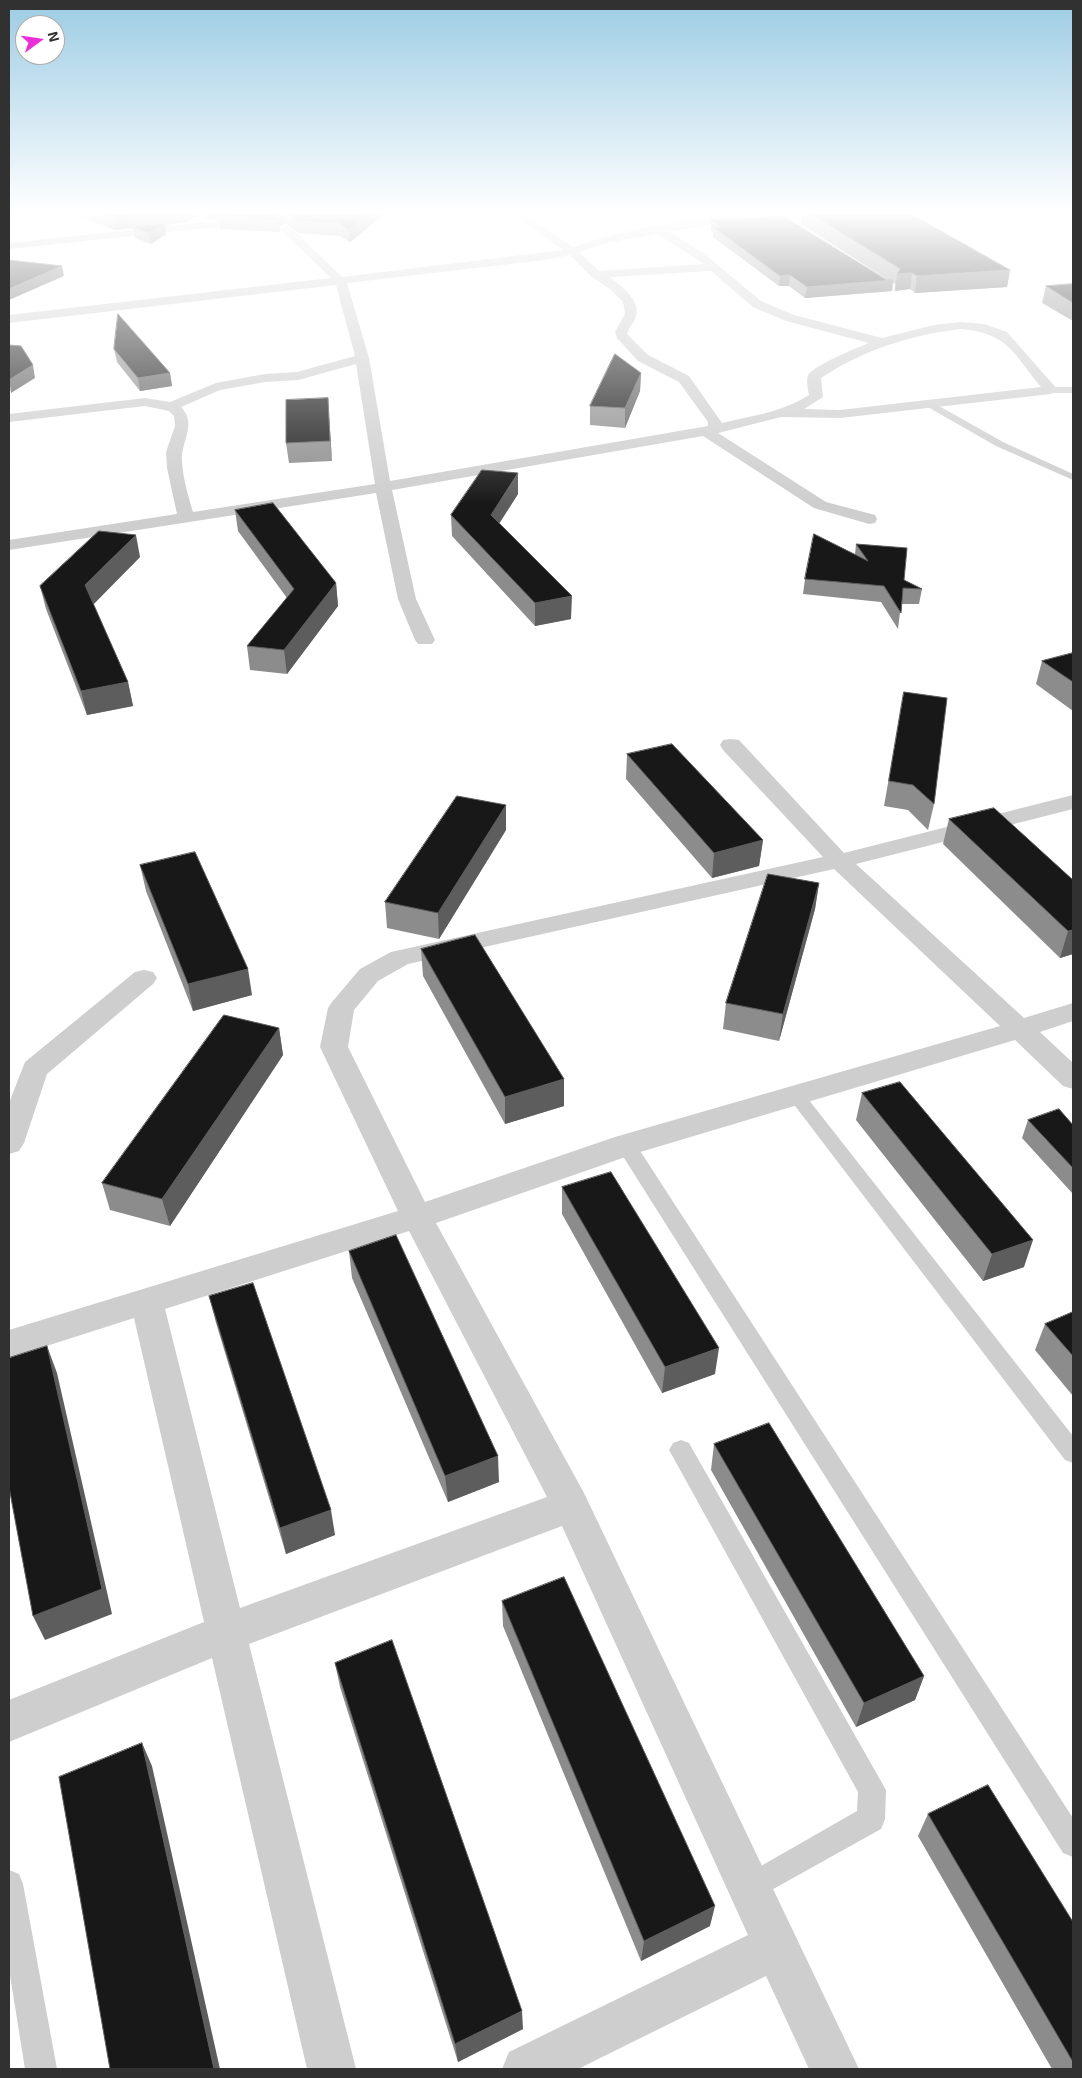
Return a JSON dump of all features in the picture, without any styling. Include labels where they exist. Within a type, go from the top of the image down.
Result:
[{"type":"street","points":[[9,319],[81,311]]},
{"type":"street","points":[[349,311],[362,358],[383,487],[407,599],[425,640]]},
{"type":"street","points":[[631,311],[622,328],[621,335],[643,358],[684,379],[715,422],[711,430]]},
{"type":"street","points":[[774,311],[790,318],[884,343]]},
{"type":"street","points":[[9,546],[383,487],[711,430],[781,413],[805,404],[816,397],[814,376],[828,365],[900,336],[936,326],[957,324],[977,326],[997,332],[1004,336],[1051,390]]},
{"type":"street","points":[[172,406],[216,387],[265,378],[298,376],[362,358]]},
{"type":"street","points":[[781,413],[840,414],[1051,390]]},
{"type":"street","points":[[9,418],[145,402],[172,406],[179,413],[182,422],[174,452],[176,483],[186,517]]},
{"type":"street","points":[[711,430],[820,505],[869,519]]},
{"type":"street","points":[[731,745],[839,861],[1021,1029],[1073,1080]]},
{"type":"street","points":[[834,2069],[570,1505],[417,1217],[334,1047],[341,1008],[368,975],[400,958],[839,861],[1073,802]]},
{"type":"street","points":[[9,1143],[22,1071],[144,978]]},
{"type":"street","points":[[9,1344],[417,1217],[626,1145],[1073,1012]]},
{"type":"street","points":[[147,1302],[331,2069]]},
{"type":"street","points":[[9,1721],[226,1633],[570,1505]]},
{"type":"street","points":[[526,2069],[776,1946]]},
{"type":"lane","points":[[1051,390],[1073,390]]},
{"type":"lane","points":[[929,404],[982,437],[1020,456],[1073,476]]},
{"type":"lane","points":[[795,1094],[1073,1453]]},
{"type":"lane","points":[[626,1145],[1073,1843]]},
{"type":"lane","points":[[681,1450],[872,1790],[871,1819],[750,1888]]},
{"type":"lane","points":[[9,1884],[41,2069]]},
{"type":"building","points":[[118,314],[170,373],[138,378],[114,349]]},
{"type":"building","points":[[9,345],[21,346],[33,365],[9,380]]},
{"type":"building","points":[[615,354],[641,373],[625,408],[590,406]]},
{"type":"building","points":[[328,398],[330,441],[286,443],[286,400]]},
{"type":"building","points":[[482,470],[518,473],[491,515],[572,596],[535,603],[451,515]]},
{"type":"building","points":[[273,503],[336,583],[284,650],[247,646],[294,589],[235,510]]},
{"type":"building","points":[[99,531],[136,535],[85,585],[128,682],[81,691],[40,586]]},
{"type":"building","points":[[814,534],[868,561],[856,544],[907,548],[904,580],[922,589],[903,588],[901,613],[884,586],[805,579]]},
{"type":"building","points":[[1073,653],[1073,682],[1042,661]]},
{"type":"building","points":[[904,692],[947,698],[934,804],[913,785],[889,781]]},
{"type":"building","points":[[672,744],[763,840],[714,853],[627,754]]},
{"type":"building","points":[[457,796],[506,805],[438,913],[385,902]]},
{"type":"building","points":[[994,808],[1073,880],[1073,930],[1068,931],[949,819]]},
{"type":"building","points":[[195,852],[248,969],[188,984],[140,865]]},
{"type":"building","points":[[768,874],[819,883],[783,1014],[726,1003]]},
{"type":"building","points":[[475,935],[564,1079],[505,1097],[421,949]]},
{"type":"building","points":[[224,1015],[279,1028],[162,1199],[102,1183]]},
{"type":"building","points":[[900,1082],[1033,1240],[992,1254],[862,1093]]},
{"type":"building","points":[[1059,1109],[1073,1125],[1073,1168],[1028,1120]]},
{"type":"building","points":[[611,1172],[719,1348],[665,1367],[562,1187]]},
{"type":"building","points":[[396,1235],[498,1456],[445,1476],[349,1251]]},
{"type":"building","points":[[253,1283],[331,1510],[280,1528],[209,1296]]},
{"type":"building","points":[[1073,1312],[1073,1356],[1045,1324]]},
{"type":"building","points":[[47,1346],[102,1589],[33,1616],[9,1487],[9,1358]]},
{"type":"building","points":[[769,1423],[924,1676],[864,1703],[714,1444]]},
{"type":"building","points":[[564,1577],[715,1906],[644,1941],[502,1601]]},
{"type":"building","points":[[392,1640],[522,2011],[455,2044],[335,1663]]},
{"type":"building","points":[[142,1743],[214,2069],[110,2069],[59,1777]]},
{"type":"building","points":[[988,1785],[1073,1922],[1073,2062],[928,1814]]}]
